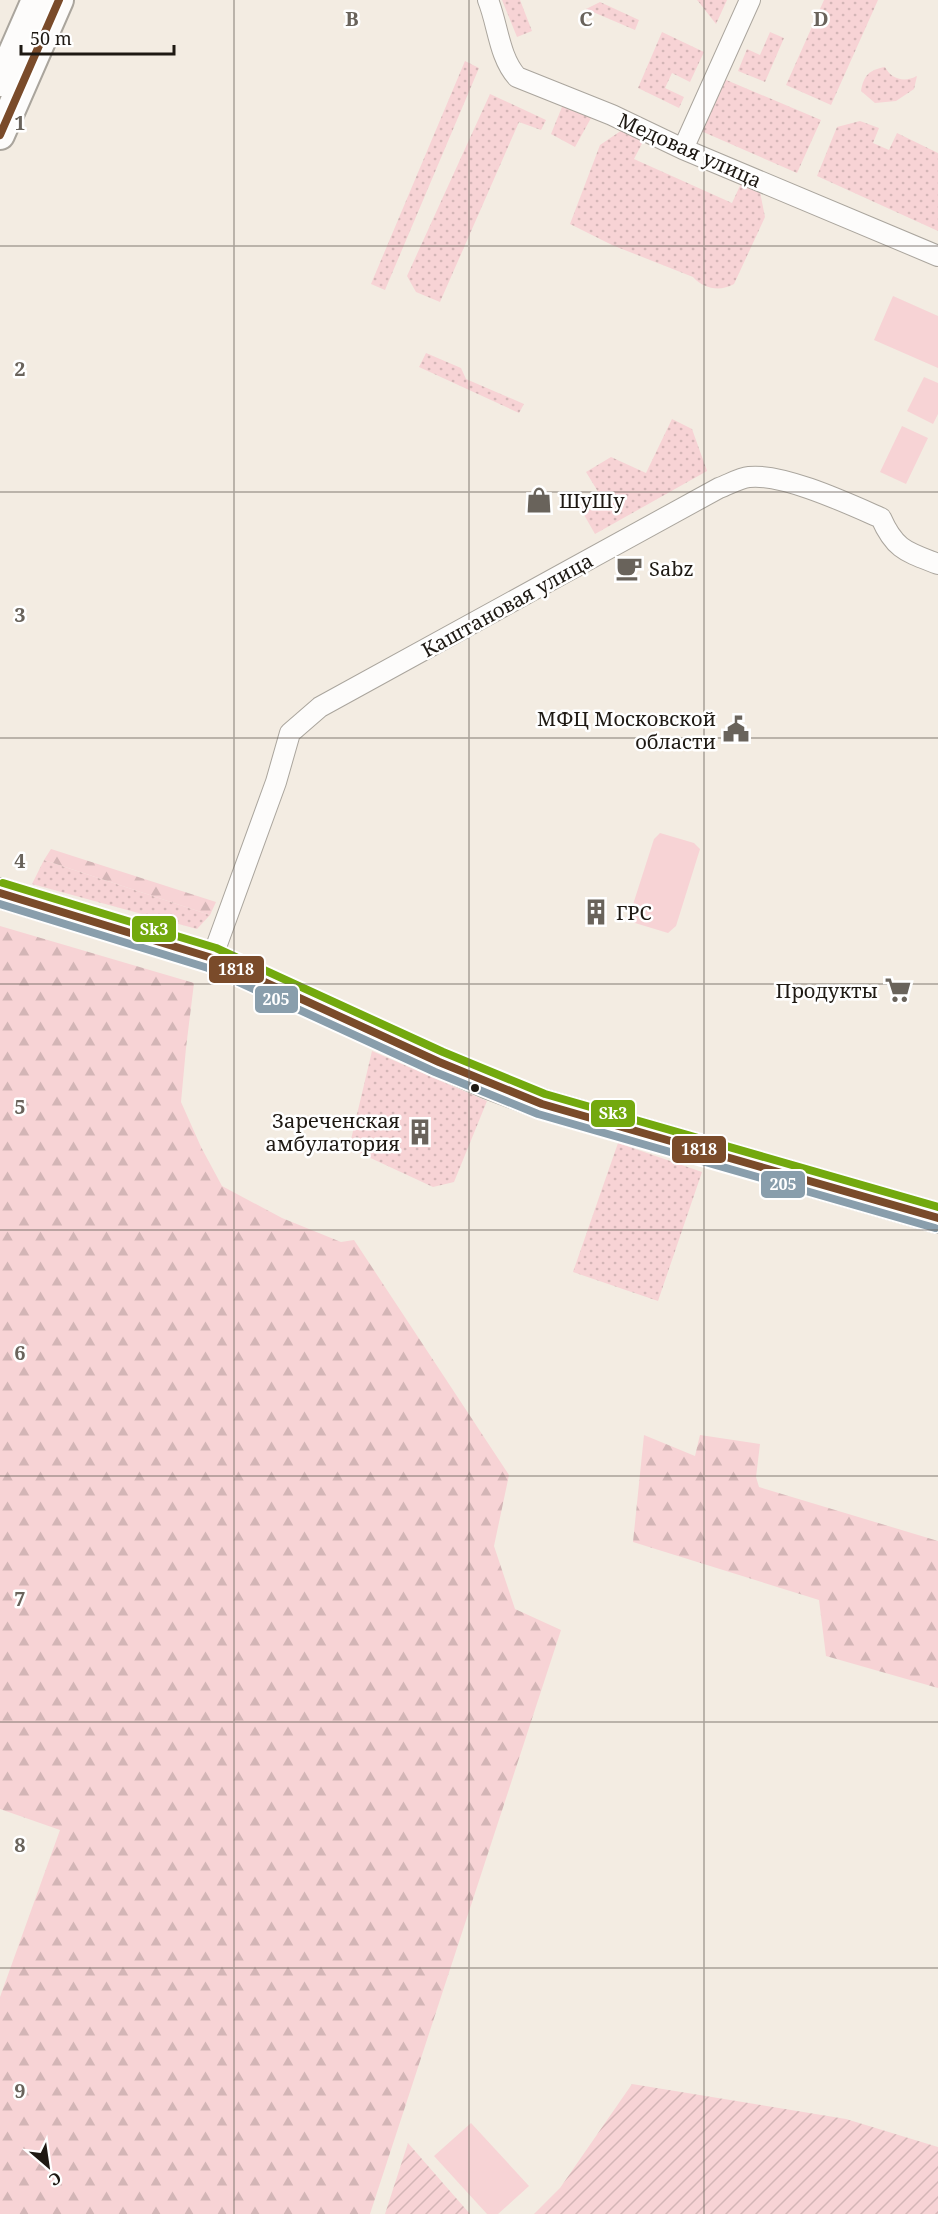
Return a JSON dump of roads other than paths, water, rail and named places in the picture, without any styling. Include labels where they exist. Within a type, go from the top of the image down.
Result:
[{"type":"street","points":[[0,82],[36,0]]},
{"type":"street","points":[[0,135],[59,0]]},
{"type":"street","name":"Медовая улица","points":[[488,0],[496,18],[504,55],[510,69],[517,77],[612,115],[683,149],[938,256]]},
{"type":"street","points":[[683,149],[750,0]]},
{"type":"street","name":"Каштановая улица","points":[[212,958],[276,782],[290,733],[320,707],[719,488],[749,477],[784,481],[811,490],[881,518],[890,538],[908,553],[938,564]]},
{"type":"street","points":[[0,893],[212,958],[439,1062],[542,1104],[938,1218]]},
{"type":"place","name":"ШуШу","points":[[539,500]]},
{"type":"place","name":"Sabz","points":[[629,568]]},
{"type":"place","name":"МФЦ Московской области","points":[[736,729]]},
{"type":"place","name":"ГРС","points":[[596,912]]},
{"type":"place","name":"Продукты","points":[[898,990]]},
{"type":"place","name":"Зареченская амбулатория","points":[[420,1132]]}]
